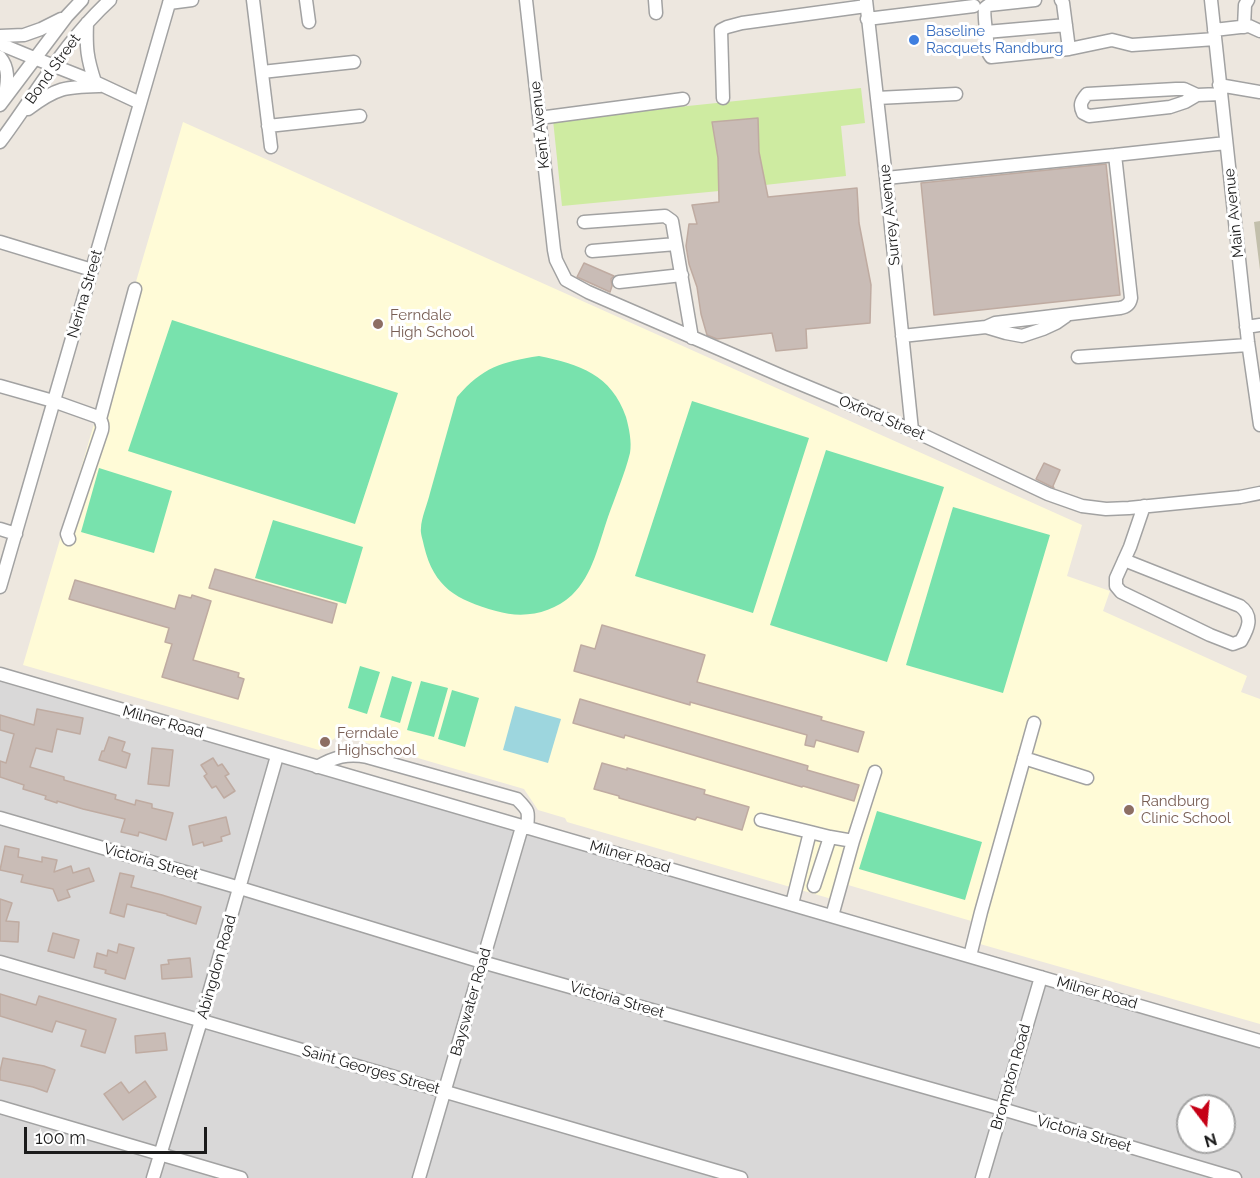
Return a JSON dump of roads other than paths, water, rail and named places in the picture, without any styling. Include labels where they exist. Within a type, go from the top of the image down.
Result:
[{"type":"street","name":"Bond Street","points":[[2,102],[34,58],[82,0]]},
{"type":"street","name":"Bond Street","points":[[0,142],[52,66],[87,23],[110,0]]},
{"type":"street","points":[[169,2],[192,0]]},
{"type":"street","points":[[253,0],[270,147]]},
{"type":"street","points":[[306,0],[309,22]]},
{"type":"street","name":"Kent Avenue","points":[[526,0],[554,250]]},
{"type":"street","points":[[1035,0],[985,7],[991,57],[1069,49],[1112,40],[1132,45],[1214,34],[1244,27],[1253,27],[1260,31]]},
{"type":"street","points":[[1061,0],[1069,49]]},
{"type":"street","name":"Main Avenue","points":[[1211,0],[1246,327],[1252,343],[1260,425]]},
{"type":"street","points":[[1244,27],[1245,5],[1248,0]]},
{"type":"street","name":"Nerina Street","points":[[0,587],[169,2]]},
{"type":"street","points":[[723,98],[721,30],[742,23],[866,3]]},
{"type":"street","name":"Surrey Avenue","points":[[866,3],[912,430]]},
{"type":"street","points":[[867,19],[974,6]]},
{"type":"street","points":[[0,36],[24,35],[41,30],[67,16]]},
{"type":"street","points":[[87,23],[87,58],[100,84]]},
{"type":"street","points":[[987,32],[1066,25]]},
{"type":"street","points":[[0,44],[100,84],[140,103]]},
{"type":"street","points":[[0,57],[8,80],[2,102]]},
{"type":"street","points":[[262,72],[354,62]]},
{"type":"street","points":[[20,115],[57,90],[100,84]]},
{"type":"street","points":[[1197,95],[1184,89],[1087,94],[1080,107],[1083,113],[1089,116],[1170,107],[1197,95],[1220,90],[1260,92]]},
{"type":"street","points":[[877,98],[956,93]]},
{"type":"street","points":[[539,118],[683,99]]},
{"type":"street","points":[[268,126],[360,116]]},
{"type":"street","points":[[886,178],[1226,143]]},
{"type":"street","points":[[902,336],[986,327],[1022,336],[1056,323],[1067,315],[1126,306],[1130,301],[1115,154]]},
{"type":"street","points":[[584,222],[665,216],[672,221],[692,338]]},
{"type":"street","points":[[0,242],[92,270]]},
{"type":"street","points":[[592,251],[676,244]]},
{"type":"street","name":"Oxford Street","points":[[554,250],[556,260],[566,280],[588,292],[912,430],[1048,494],[1082,506],[1106,509],[1240,497],[1260,493]]},
{"type":"street","points":[[619,282],[682,275]]},
{"type":"street","points":[[69,539],[68,534],[102,430],[100,419],[135,289]]},
{"type":"street","points":[[1246,327],[1260,325]]},
{"type":"street","points":[[1078,357],[1252,343]]},
{"type":"street","points":[[0,386],[53,401],[100,419]]},
{"type":"street","name":"Oxford Street","points":[[1240,497],[1260,501]]},
{"type":"street","points":[[1124,560],[1246,610],[1249,620],[1246,633],[1241,641],[1233,644],[1210,635],[1121,592],[1116,586],[1116,578],[1144,506]]},
{"type":"street","points":[[0,529],[16,534]]},
{"type":"street","name":"Milner Road","points":[[0,674],[1260,1041]]},
{"type":"street","points":[[970,956],[1034,723]]},
{"type":"street","points":[[317,767],[330,759],[355,755],[507,796],[517,799],[529,813],[524,827]]},
{"type":"street","name":"Abingdon Road","points":[[153,1178],[278,756]]},
{"type":"street","points":[[1024,758],[1087,777]]},
{"type":"street","points":[[832,916],[875,772]]},
{"type":"street","name":"Victoria Street","points":[[0,818],[482,962],[1002,1109],[1234,1178]]},
{"type":"street","points":[[761,820],[853,841]]},
{"type":"street","name":"Bayswater Road","points":[[419,1178],[524,827]]},
{"type":"street","points":[[792,904],[810,832]]},
{"type":"street","points":[[814,886],[830,837]]},
{"type":"street","name":"Saint Georges Street","points":[[0,962],[741,1178]]},
{"type":"street","name":"Brompton Road","points":[[982,1178],[1041,977]]},
{"type":"street","points":[[0,1107],[241,1178]]},
{"type":"water","points":[[515,706],[561,719],[548,763],[503,750]]},
{"type":"place","name":"Baseline Racquets Randburg","points":[[914,40]]},
{"type":"place","name":"Ferndale High School","points":[[378,324]]},
{"type":"place","name":"Ferndale Highschool","points":[[325,742]]},
{"type":"place","name":"Randburg Clinic School","points":[[1129,810]]}]
